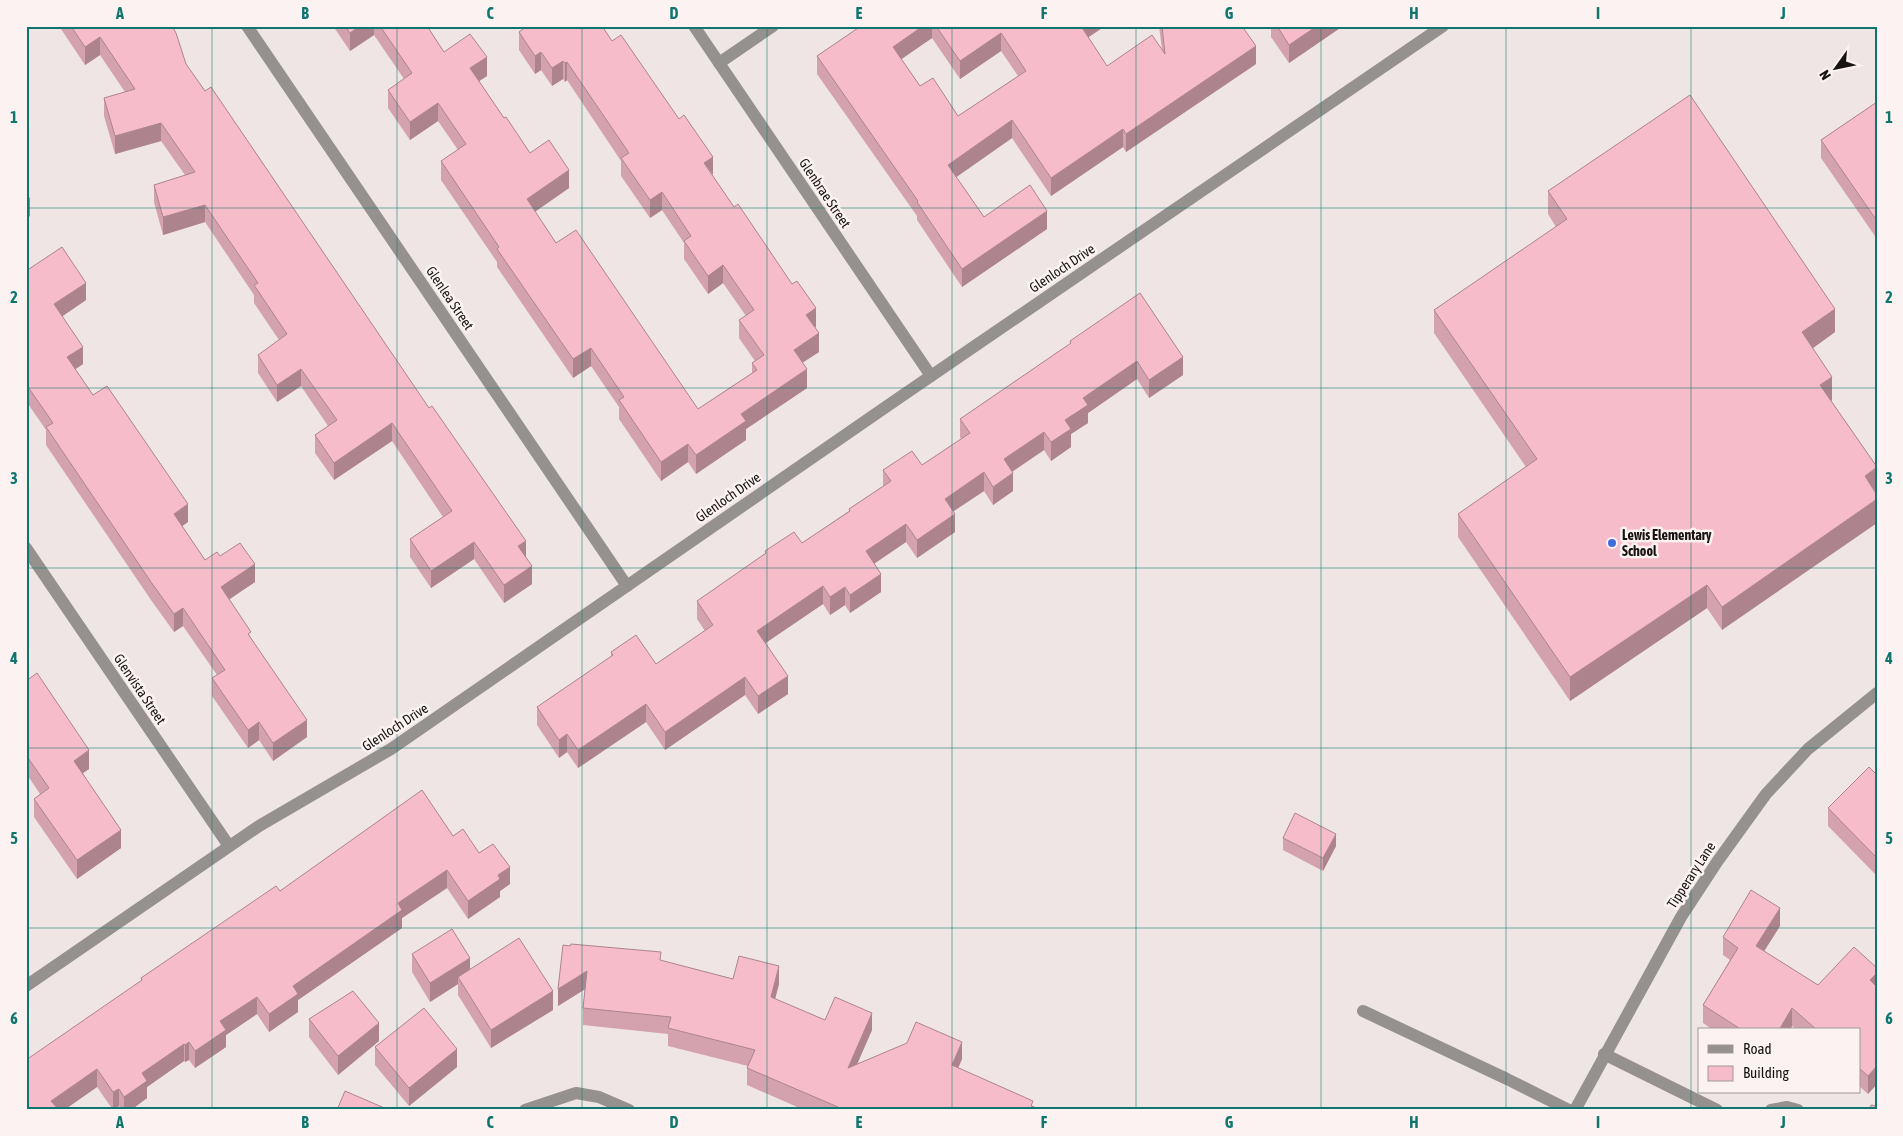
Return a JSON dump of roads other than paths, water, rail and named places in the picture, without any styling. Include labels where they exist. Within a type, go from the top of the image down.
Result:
[{"type":"street","name":"Glenlea Street","points":[[247,26],[627,586]]},
{"type":"street","name":"Glenbrae Street","points":[[694,26],[931,376]]},
{"type":"street","points":[[719,63],[773,26]]},
{"type":"street","name":"Glenloch Drive","points":[[26,986],[259,826],[391,749],[931,376],[1443,26]]},
{"type":"street","name":"Glenvista Street","points":[[26,548],[229,846]]},
{"type":"street","name":"Tipperary Lane","points":[[1575,1110],[1604,1054],[1681,917],[1717,862],[1766,794],[1808,749],[1877,693]]},
{"type":"street","points":[[1363,1011],[1569,1110]]},
{"type":"street","points":[[1604,1054],[1717,1110]]},
{"type":"street","points":[[524,1110],[576,1093],[599,1096],[629,1110]]},
{"type":"street","points":[[1771,1110],[1787,1107],[1798,1110]]},
{"type":"place","name":"Lewis Elementary School","points":[[1612,543]]}]
